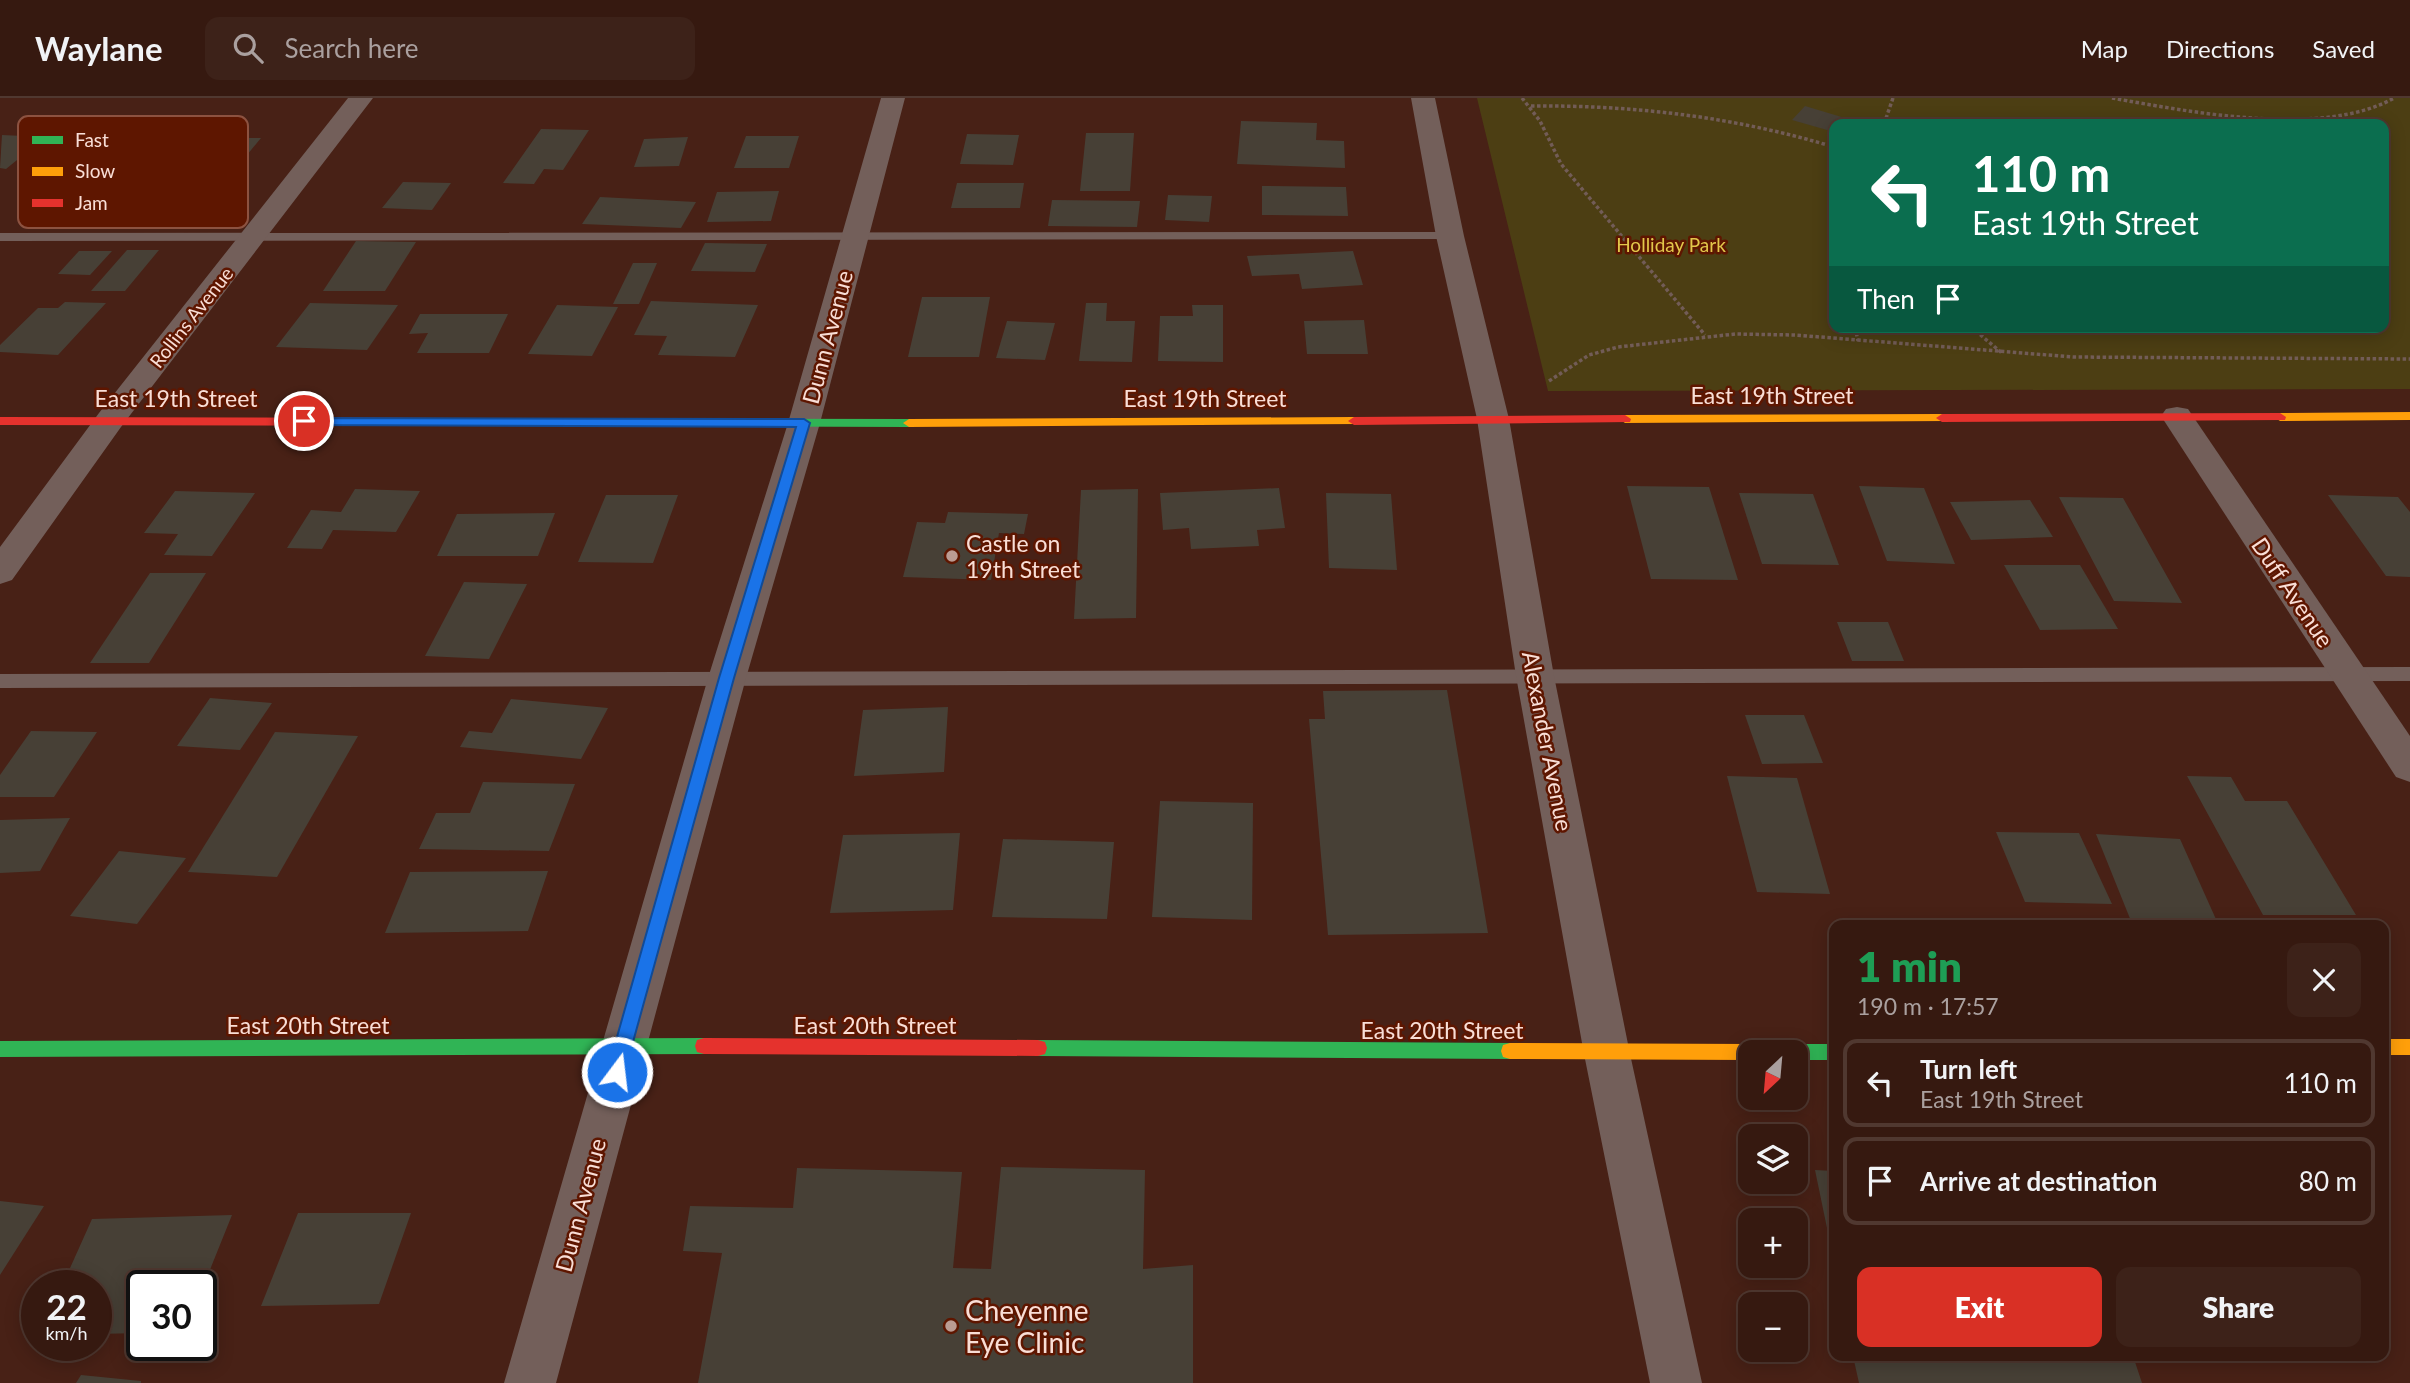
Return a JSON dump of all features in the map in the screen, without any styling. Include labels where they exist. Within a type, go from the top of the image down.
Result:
[{"type":"main road","name":"East 19th Street","points":[[0,421],[804,423],[2410,416]]},
{"type":"main road","name":"East 20th Street","points":[[0,1049],[624,1046],[1607,1054],[1738,1052]]},
{"type":"main road","points":[[2389,1047],[2410,1047]]},
{"type":"main road","points":[[1808,1052],[1829,1052]]},
{"type":"street","name":"Rollins Avenue","points":[[0,572],[110,420],[361,98]]},
{"type":"street","name":"Dunn Avenue","points":[[530,1383],[727,678],[804,423],[893,98]]},
{"type":"street","name":"Alexander Avenue","points":[[1423,98],[1450,236],[1493,419],[1535,676],[1607,1054],[1676,1383]]},
{"type":"street","name":"Duff Avenue","points":[[2177,416],[2410,767]]},
{"type":"lane","points":[[0,237],[1450,236]]},
{"type":"lane","points":[[0,681],[2410,674]]},
{"type":"path","points":[[1522,98],[1531,106],[1562,164],[1706,336]]},
{"type":"path","points":[[1886,119],[1894,98]]},
{"type":"path","points":[[2112,98],[2202,114],[2329,119],[2381,106],[2393,98]]},
{"type":"path","points":[[1531,106],[1606,107],[1708,119],[1787,133],[1829,146]]},
{"type":"path","points":[[1493,419],[1589,355],[1618,347],[1706,336],[1766,333],[2003,354],[2410,359]]},
{"type":"path","points":[[1856,333],[1858,341]]},
{"type":"path","points":[[1977,333],[2003,354]]},
{"type":"green space","name":"Holliday Park","points":[[1477,98],[2410,98],[2410,389],[1548,391]]},
{"type":"building","points":[[1805,106],[1848,119],[1829,119],[1829,131],[1792,120]]},
{"type":"building","points":[[1241,121],[1317,123],[1316,140],[1344,141],[1345,168],[1237,164]]},
{"type":"building","points":[[541,129],[589,130],[563,170],[544,169],[534,184],[503,183]]},
{"type":"building","points":[[1086,133],[1134,133],[1130,191],[1080,191]]},
{"type":"building","points":[[967,134],[1019,135],[1013,165],[960,164]]},
{"type":"building","points":[[2,135],[18,136],[18,159],[6,169],[0,168]]},
{"type":"building","points":[[746,136],[799,136],[789,168],[734,168]]},
{"type":"building","points":[[688,137],[679,166],[634,167],[644,139]]},
{"type":"building","points":[[248,138],[261,138],[248,154]]},
{"type":"building","points":[[403,182],[451,183],[432,210],[382,208]]},
{"type":"building","points":[[957,183],[1024,183],[1020,208],[951,208]]},
{"type":"building","points":[[1262,186],[1346,187],[1348,216],[1262,215]]},
{"type":"building","points":[[779,191],[771,221],[707,222],[717,192]]},
{"type":"building","points":[[1168,195],[1212,196],[1209,222],[1165,220]]},
{"type":"building","points":[[600,197],[696,202],[681,228],[582,224]]},
{"type":"building","points":[[1052,200],[1140,201],[1137,227],[1048,226]]},
{"type":"building","points":[[356,241],[416,242],[385,291],[323,291]]},
{"type":"building","points":[[705,243],[767,244],[755,272],[691,271]]},
{"type":"building","points":[[127,250],[159,250],[125,291],[91,291]]},
{"type":"building","points":[[79,251],[112,251],[90,275],[58,274]]},
{"type":"building","points":[[1353,251],[1363,285],[1302,289],[1299,274],[1252,276],[1247,256]]},
{"type":"building","points":[[633,263],[657,263],[639,304],[613,304]]},
{"type":"building","points":[[922,297],[990,297],[979,357],[908,357]]},
{"type":"building","points":[[651,301],[758,305],[735,357],[658,355],[667,336],[634,335]]},
{"type":"building","points":[[65,302],[106,303],[58,355],[0,352],[0,345],[38,308],[58,308]]},
{"type":"building","points":[[310,303],[398,305],[367,350],[276,347]]},
{"type":"building","points":[[1086,303],[1107,303],[1106,321],[1135,321],[1132,362],[1079,361]]},
{"type":"building","points":[[557,305],[618,307],[592,356],[528,354]]},
{"type":"building","points":[[1192,305],[1223,305],[1223,362],[1158,361],[1160,316],[1193,316]]},
{"type":"building","points":[[420,314],[508,314],[489,353],[417,353],[428,333],[409,334]]},
{"type":"building","points":[[1364,320],[1368,354],[1307,354],[1304,321]]},
{"type":"building","points":[[1007,321],[1055,323],[1045,360],[996,358]]},
{"type":"building","points":[[1627,486],[1709,487],[1738,580],[1651,579]]},
{"type":"building","points":[[1859,486],[1924,488],[1955,564],[1887,561]]},
{"type":"building","points":[[1279,488],[1285,528],[1257,530],[1259,546],[1191,549],[1189,528],[1163,530],[1160,493]]},
{"type":"building","points":[[355,489],[420,491],[396,532],[333,530],[322,549],[287,548],[311,510],[341,512]]},
{"type":"building","points":[[1138,489],[1136,618],[1074,619],[1081,490]]},
{"type":"building","points":[[175,491],[255,493],[212,556],[164,555],[178,534],[144,533]]},
{"type":"building","points":[[1326,493],[1391,494],[1397,570],[1329,568]]},
{"type":"building","points":[[1739,493],[1813,494],[1839,565],[1762,564]]},
{"type":"building","points":[[606,495],[678,495],[653,563],[578,562]]},
{"type":"building","points":[[2328,495],[2398,497],[2410,512],[2410,577],[2386,576]]},
{"type":"building","points":[[2059,497],[2123,498],[2182,603],[2114,601]]},
{"type":"building","points":[[2030,500],[2053,537],[1971,540],[1950,502]]},
{"type":"building","name":"Castle on 19th Street","points":[[948,512],[1028,514],[1024,534],[999,533],[991,580],[903,577],[917,522],[945,523]]},
{"type":"building","points":[[555,513],[538,556],[437,556],[457,514]]},
{"type":"building","points":[[2004,565],[2080,565],[2118,629],[2040,630]]},
{"type":"building","points":[[150,573],[206,573],[149,663],[90,663]]},
{"type":"building","points":[[464,582],[527,584],[489,659],[425,656]]},
{"type":"building","points":[[1837,622],[1888,622],[1904,661],[1852,661]]},
{"type":"building","points":[[1447,690],[1488,933],[1328,935],[1309,719],[1325,719],[1323,691]]},
{"type":"building","points":[[210,698],[272,703],[240,750],[177,746]]},
{"type":"building","points":[[511,699],[608,708],[581,759],[460,747],[469,731],[492,733]]},
{"type":"building","points":[[948,707],[944,772],[854,776],[863,710]]},
{"type":"building","points":[[1745,715],[1804,715],[1823,763],[1762,764]]},
{"type":"building","points":[[31,731],[97,732],[54,797],[0,797],[0,775]]},
{"type":"building","points":[[275,732],[358,736],[277,877],[188,872]]},
{"type":"building","points":[[1727,776],[1797,778],[1830,894],[1757,892]]},
{"type":"building","points":[[2187,776],[2231,777],[2245,801],[2287,801],[2356,915],[2263,915]]},
{"type":"building","points":[[483,782],[575,784],[549,851],[419,849],[436,813],[470,813]]},
{"type":"building","points":[[1160,801],[1253,803],[1252,920],[1152,917]]},
{"type":"building","points":[[70,818],[40,871],[0,873],[0,820]]},
{"type":"building","points":[[1996,832],[2079,833],[2112,904],[2025,902]]},
{"type":"building","points":[[960,833],[953,910],[830,913],[843,835]]},
{"type":"building","points":[[2096,834],[2180,839],[2216,920],[2131,920]]},
{"type":"building","points":[[1003,839],[1114,842],[1107,919],[992,917]]},
{"type":"building","points":[[119,851],[186,858],[137,924],[70,916]]},
{"type":"building","points":[[548,871],[528,931],[385,933],[410,872]]},
{"type":"building","name":"Cheyenne Eye Clinic","points":[[1001,1167],[1145,1170],[1143,1269],[1193,1265],[1193,1383],[698,1383],[722,1253],[683,1251],[690,1206],[793,1208],[797,1168],[962,1172],[953,1268],[991,1269]]},
{"type":"building","points":[[1815,1170],[1829,1171],[1829,1238]]},
{"type":"building","points":[[0,1201],[44,1206],[0,1275]]},
{"type":"building","points":[[298,1213],[411,1213],[379,1304],[261,1306]]},
{"type":"building","points":[[232,1215],[210,1270],[126,1270],[126,1333],[112,1334],[112,1270],[69,1270],[92,1219]]},
{"type":"building","points":[[1854,1361],[2135,1361],[2142,1383],[1859,1383]]},
{"type":"building","points":[[81,1375],[141,1381],[141,1383],[76,1383]]},
{"type":"traffic: fast","points":[[439,422],[909,423]]},
{"type":"traffic: fast","points":[[0,1049],[704,1046]]},
{"type":"traffic: fast","points":[[1038,1048],[1510,1051]]},
{"type":"traffic: fast","points":[[1808,1052],[1829,1052]]},
{"type":"traffic: slow","points":[[2280,417],[2410,416]]},
{"type":"traffic: slow","points":[[1625,419],[1942,418]]},
{"type":"traffic: slow","points":[[909,423],[1354,421]]},
{"type":"traffic: slow","points":[[2389,1047],[2410,1047]]},
{"type":"traffic: slow","points":[[1510,1051],[1738,1052]]},
{"type":"traffic: jam","points":[[1942,418],[2280,417]]},
{"type":"traffic: jam","points":[[1354,421],[1625,419]]},
{"type":"traffic: jam","points":[[0,421],[439,422]]},
{"type":"traffic: jam","points":[[704,1046],[1038,1048]]},
{"type":"place","name":"Castle on 19th Street","points":[[952,556]]},
{"type":"place","name":"Cheyenne Eye Clinic","points":[[951,1326]]},
{"type":"route","points":[[304,421],[804,423],[727,678],[617,1072]]}]
